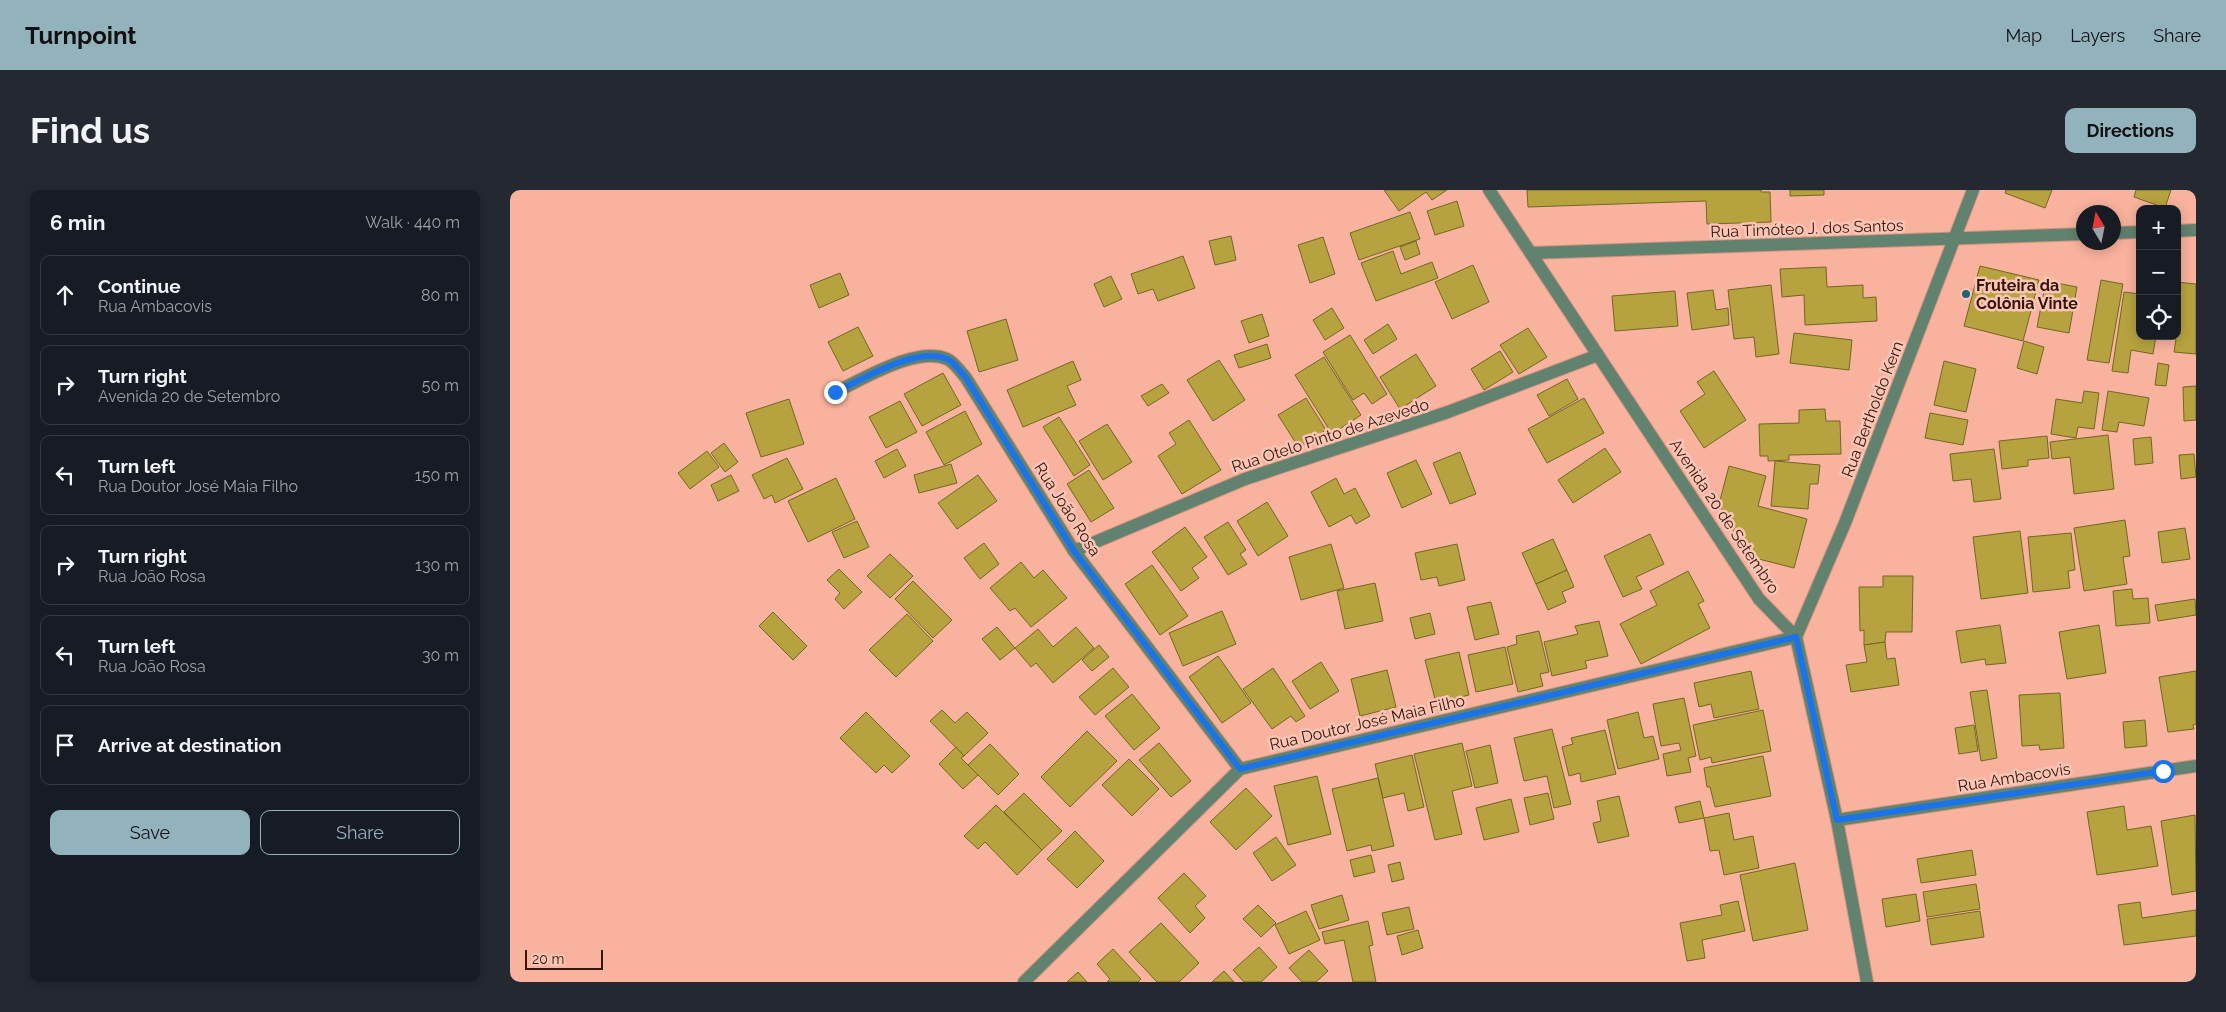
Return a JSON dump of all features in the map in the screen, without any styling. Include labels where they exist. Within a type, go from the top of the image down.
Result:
[{"type":"street","name":"Avenida 20 de Setembro","points":[[1489,190],[1759,599],[1796,637]]},
{"type":"street","name":"Rua Bertholdo Kern","points":[[1796,637],[1845,523],[1955,239],[1972,190]]},
{"type":"street","points":[[2181,231],[2196,230]]},
{"type":"street","points":[[2121,233],[2136,232]]},
{"type":"street","name":"Rua Timóteo J. dos Santos","points":[[1531,254],[2076,234]]},
{"type":"street","name":"Rua João Rosa","points":[[835,392],[905,360],[930,354],[949,359],[966,378],[1074,551],[1240,769]]},
{"type":"street","name":"Rua Otelo Pinto de Azevedo","points":[[1074,551],[1245,479],[1448,412],[1598,355]]},
{"type":"street","points":[[1796,637],[1837,820],[1868,982]]},
{"type":"street","name":"Rua Doutor José Maia Filho","points":[[1240,769],[1796,637]]},
{"type":"street","name":"Rua Ambacovis","points":[[1837,820],[2196,766]]},
{"type":"street","points":[[1024,982],[1240,769]]},
{"type":"building","points":[[1384,190],[1447,190],[1432,200],[1426,192],[1399,211]]},
{"type":"building","points":[[1527,190],[1761,190],[1761,192],[1770,192],[1771,222],[1707,224],[1706,201],[1528,207]]},
{"type":"building","points":[[1790,190],[1824,190],[1824,195],[1790,196]]},
{"type":"building","points":[[2006,190],[2052,190],[2045,208],[2005,193]]},
{"type":"building","points":[[2136,190],[2171,190],[2166,205],[2157,205],[2134,197]]},
{"type":"building","points":[[1457,201],[1464,226],[1435,235],[1427,211]]},
{"type":"building","points":[[1410,212],[1420,239],[1359,260],[1350,233]]},
{"type":"building","points":[[1231,236],[1236,260],[1215,265],[1209,241]]},
{"type":"building","points":[[1323,237],[1335,274],[1310,283],[1298,245]]},
{"type":"building","points":[[1416,241],[1420,254],[1405,260],[1400,247]]},
{"type":"building","points":[[1393,251],[1401,274],[1432,262],[1438,278],[1376,301],[1361,263]]},
{"type":"building","points":[[1183,256],[1195,288],[1158,301],[1153,289],[1138,294],[1131,274]]},
{"type":"building","points":[[1473,265],[1489,302],[1452,319],[1435,282]]},
{"type":"building","points":[[1980,266],[2039,280],[2023,341],[1964,326]]},
{"type":"building","points":[[1826,267],[1827,287],[1863,285],[1863,298],[1876,297],[1877,321],[1805,325],[1804,295],[1782,297],[1780,269]]},
{"type":"building","points":[[840,273],[849,295],[819,308],[810,285]]},
{"type":"building","points":[[1111,276],[1122,299],[1104,307],[1094,284]]},
{"type":"building","points":[[2101,280],[2123,284],[2109,363],[2087,360]]},
{"type":"building","points":[[2046,281],[2077,287],[2069,333],[2037,327]]},
{"type":"building","points":[[2181,282],[2196,284],[2196,354],[2174,352],[2176,340],[2181,340]]},
{"type":"building","points":[[1771,285],[1779,354],[1756,357],[1754,337],[1734,339],[1728,290]]},
{"type":"building","points":[[1713,290],[1716,310],[1728,308],[1729,325],[1692,330],[1687,293]]},
{"type":"building","points":[[1675,291],[1678,326],[1615,331],[1612,296]]},
{"type":"building","points":[[2124,292],[2136,294],[2136,340],[2155,340],[2153,354],[2131,350],[2128,373],[2112,371]]},
{"type":"building","points":[[1332,308],[1344,328],[1325,340],[1313,320]]},
{"type":"building","points":[[1262,314],[1269,336],[1249,343],[1241,321]]},
{"type":"building","points":[[1006,319],[1018,360],[979,372],[967,331]]},
{"type":"building","points":[[1388,324],[1397,339],[1373,354],[1364,340]]},
{"type":"building","points":[[858,327],[873,356],[843,371],[828,342]]},
{"type":"building","points":[[1528,328],[1547,357],[1519,374],[1500,345]]},
{"type":"building","points":[[1794,333],[1852,340],[1849,370],[1790,363]]},
{"type":"building","points":[[1350,335],[1387,394],[1372,404],[1364,393],[1353,400],[1323,352]]},
{"type":"building","points":[[2024,341],[2044,347],[2037,374],[2017,368]]},
{"type":"building","points":[[1267,344],[1271,358],[1239,368],[1234,355]]},
{"type":"building","points":[[1500,351],[1513,372],[1484,390],[1471,369]]},
{"type":"building","points":[[1416,354],[1436,386],[1400,409],[1380,377]]},
{"type":"building","points":[[1324,357],[1361,415],[1332,434],[1295,375]]},
{"type":"building","points":[[1219,360],[1245,400],[1213,421],[1187,380]]},
{"type":"building","points":[[1073,361],[1081,380],[1067,386],[1076,405],[1023,427],[1007,390]]},
{"type":"building","points":[[1944,361],[1976,369],[1966,412],[1934,405]]},
{"type":"building","points":[[2158,363],[2169,365],[2166,386],[2155,385]]},
{"type":"building","points":[[1714,371],[1746,420],[1704,448],[1680,411],[1705,394],[1697,382]]},
{"type":"building","points":[[943,373],[961,405],[922,426],[904,394]]},
{"type":"building","points":[[1567,379],[1578,399],[1549,416],[1537,395]]},
{"type":"building","points":[[1162,384],[1169,393],[1148,406],[1141,396]]},
{"type":"building","points":[[2196,386],[2196,420],[2184,421],[2183,387]]},
{"type":"building","points":[[2084,391],[2099,393],[2094,429],[2078,427],[2076,438],[2051,434],[2056,399],[2082,403]]},
{"type":"building","points":[[2108,391],[2149,398],[2144,426],[2119,422],[2117,432],[2102,430]]},
{"type":"building","points":[[1306,398],[1326,430],[1299,448],[1278,415]]},
{"type":"building","points":[[1584,398],[1604,433],[1547,463],[1528,429]]},
{"type":"building","points":[[789,399],[804,444],[761,457],[746,413]]},
{"type":"building","points":[[900,401],[917,432],[886,448],[869,417]]},
{"type":"building","points":[[1825,409],[1826,421],[1840,421],[1841,454],[1789,455],[1789,460],[1768,461],[1768,456],[1760,456],[1759,424],[1799,423],[1799,410]]},
{"type":"building","points":[[965,411],[982,444],[944,465],[926,432]]},
{"type":"building","points":[[1930,413],[1968,420],[1963,445],[1925,438]]},
{"type":"building","points":[[1059,417],[1090,465],[1074,476],[1043,427]]},
{"type":"building","points":[[1189,420],[1221,470],[1182,494],[1158,456],[1176,444],[1169,433]]},
{"type":"building","points":[[1107,424],[1132,462],[1103,480],[1079,441]]},
{"type":"building","points":[[2108,435],[2114,489],[2074,494],[2070,457],[2052,459],[2050,442]]},
{"type":"building","points":[[2047,436],[2049,458],[2028,460],[2028,466],[2002,469],[1999,441]]},
{"type":"building","points":[[2151,437],[2153,463],[2135,465],[2133,439]]},
{"type":"building","points":[[724,443],[738,462],[725,472],[711,453]]},
{"type":"building","points":[[1605,448],[1621,472],[1573,503],[1558,480]]},
{"type":"building","points":[[897,449],[906,466],[884,478],[875,461]]},
{"type":"building","points":[[1994,449],[2001,499],[1974,502],[1971,479],[1953,481],[1950,454]]},
{"type":"building","points":[[707,451],[719,467],[690,489],[678,473]]},
{"type":"building","points":[[1460,452],[1476,494],[1450,504],[1433,463]]},
{"type":"building","points":[[2194,454],[2196,477],[2181,479],[2179,455]]},
{"type":"building","points":[[787,458],[803,489],[775,503],[772,495],[764,499],[752,475]]},
{"type":"building","points":[[1416,460],[1432,494],[1402,508],[1387,473]]},
{"type":"building","points":[[1775,461],[1820,465],[1818,484],[1810,484],[1808,509],[1771,506]]},
{"type":"building","points":[[951,464],[957,483],[919,493],[914,475]]},
{"type":"building","points":[[1729,466],[1766,476],[1758,506],[1807,519],[1794,568],[1747,556],[1719,504]]},
{"type":"building","points":[[1089,470],[1114,508],[1091,522],[1067,484]]},
{"type":"building","points":[[731,475],[739,491],[718,501],[711,485]]},
{"type":"building","points":[[978,475],[997,501],[957,529],[938,503]]},
{"type":"building","points":[[836,478],[855,519],[808,542],[788,501]]},
{"type":"building","points":[[1336,478],[1344,494],[1355,488],[1370,516],[1356,524],[1351,515],[1329,527],[1311,492]]},
{"type":"building","points":[[1267,502],[1288,536],[1258,556],[1237,521]]},
{"type":"building","points":[[2125,520],[2130,556],[2123,557],[2127,584],[2084,591],[2074,528]]},
{"type":"building","points":[[857,521],[869,547],[844,558],[832,532]]},
{"type":"building","points":[[1228,522],[1246,550],[1240,554],[1247,564],[1228,575],[1204,537]]},
{"type":"building","points":[[1185,527],[1207,557],[1192,568],[1199,578],[1181,591],[1152,552]]},
{"type":"building","points":[[2185,528],[2190,559],[2162,563],[2158,532]]},
{"type":"building","points":[[2020,531],[2028,593],[1981,599],[1973,537]]},
{"type":"building","points":[[2071,533],[2075,570],[2068,571],[2070,588],[2033,592],[2028,537]]},
{"type":"building","points":[[1650,534],[1664,564],[1636,577],[1642,589],[1623,597],[1604,556]]},
{"type":"building","points":[[1553,539],[1567,570],[1536,584],[1522,553]]},
{"type":"building","points":[[984,543],[999,564],[980,579],[964,558]]},
{"type":"building","points":[[1331,544],[1344,588],[1301,600],[1289,557]]},
{"type":"building","points":[[1457,544],[1465,580],[1439,586],[1437,577],[1421,580],[1415,553]]},
{"type":"building","points":[[890,554],[913,576],[890,598],[867,576]]},
{"type":"building","points":[[1021,562],[1034,578],[1043,570],[1067,598],[1031,627],[1015,608],[1010,611],[990,588]]},
{"type":"building","points":[[1152,565],[1188,616],[1160,635],[1125,584]]},
{"type":"building","points":[[839,569],[862,592],[844,609],[835,599],[840,593],[827,580]]},
{"type":"building","points":[[1567,570],[1574,587],[1562,592],[1566,602],[1548,610],[1536,584]]},
{"type":"building","points":[[1688,571],[1704,601],[1698,604],[1710,628],[1641,664],[1620,624],[1657,605],[1650,591]]},
{"type":"building","points":[[1883,576],[1913,576],[1912,632],[1886,632],[1885,642],[1864,645],[1864,630],[1860,631],[1859,587],[1883,587]]},
{"type":"building","points":[[913,581],[952,620],[933,638],[895,599]]},
{"type":"building","points":[[1375,583],[1383,621],[1345,629],[1337,591]]},
{"type":"building","points":[[2132,589],[2133,599],[2148,598],[2150,623],[2116,626],[2113,591]]},
{"type":"building","points":[[2195,599],[2196,615],[2158,621],[2155,605]]},
{"type":"building","points":[[1491,602],[1499,634],[1475,640],[1467,607]]},
{"type":"building","points":[[1222,611],[1236,644],[1183,666],[1169,633]]},
{"type":"building","points":[[773,612],[807,646],[793,660],[759,626]]},
{"type":"building","points":[[1430,613],[1435,634],[1415,639],[1410,618]]},
{"type":"building","points":[[907,614],[933,641],[896,677],[869,650]]},
{"type":"building","points":[[1599,621],[1608,656],[1585,661],[1587,668],[1552,676],[1544,642],[1578,634],[1575,626]]},
{"type":"building","points":[[2000,625],[2006,663],[1986,665],[1985,659],[1961,663],[1956,631]]},
{"type":"building","points":[[2099,625],[2106,673],[2067,679],[2059,632]]},
{"type":"building","points":[[997,627],[1015,648],[1000,660],[982,639]]},
{"type":"building","points":[[1076,627],[1094,648],[1053,683],[1036,663],[1031,667],[1015,648],[1038,629],[1053,647]]},
{"type":"building","points":[[1539,631],[1549,672],[1540,674],[1543,686],[1518,692],[1507,647],[1517,644],[1516,636]]},
{"type":"building","points":[[1885,642],[1887,659],[1895,658],[1899,685],[1851,692],[1846,665],[1867,662],[1864,645]]},
{"type":"building","points":[[1099,645],[1109,657],[1092,671],[1082,660]]},
{"type":"building","points":[[1505,647],[1513,684],[1476,692],[1468,655]]},
{"type":"building","points":[[1459,652],[1469,695],[1436,703],[1425,660]]},
{"type":"building","points":[[1218,656],[1251,703],[1222,723],[1189,677]]},
{"type":"building","points":[[1321,662],[1339,691],[1310,709],[1292,681]]},
{"type":"building","points":[[1113,668],[1129,687],[1095,715],[1079,697]]},
{"type":"building","points":[[1273,668],[1305,716],[1296,722],[1291,716],[1272,729],[1243,689]]},
{"type":"building","points":[[1387,670],[1396,707],[1360,716],[1351,679]]},
{"type":"building","points":[[1751,671],[1759,709],[1714,718],[1711,704],[1699,707],[1694,683]]},
{"type":"building","points":[[2196,671],[2196,724],[2193,725],[2194,729],[2168,732],[2159,677]]},
{"type":"building","points":[[1987,690],[1997,758],[1981,761],[1970,692]]},
{"type":"building","points":[[2060,693],[2064,748],[2040,750],[2039,745],[2022,746],[2019,695]]},
{"type":"building","points":[[1132,694],[1160,728],[1134,750],[1105,716]]},
{"type":"building","points":[[1684,698],[1696,756],[1688,758],[1691,772],[1667,776],[1663,754],[1681,750],[1679,743],[1661,746],[1653,704]]},
{"type":"building","points":[[942,710],[955,723],[967,712],[988,733],[964,756],[930,721]]},
{"type":"building","points":[[1763,710],[1771,751],[1712,763],[1711,757],[1700,760],[1693,725]]},
{"type":"building","points":[[866,712],[910,756],[892,773],[884,765],[876,773],[840,738]]},
{"type":"building","points":[[1638,712],[1644,738],[1653,736],[1659,759],[1618,769],[1607,720]]},
{"type":"building","points":[[2145,720],[2147,746],[2125,748],[2123,722]]},
{"type":"building","points":[[1974,725],[1978,751],[1959,754],[1955,728]]},
{"type":"building","points":[[1552,729],[1571,804],[1554,808],[1547,776],[1524,781],[1514,738]]},
{"type":"building","points":[[1605,730],[1616,774],[1581,782],[1580,773],[1569,776],[1562,747],[1573,744],[1571,738]]},
{"type":"building","points":[[1087,731],[1117,761],[1070,807],[1041,777]]},
{"type":"building","points":[[1159,743],[1191,781],[1171,797],[1139,760]]},
{"type":"building","points":[[1462,743],[1472,786],[1452,791],[1462,834],[1435,840],[1414,754]]},
{"type":"building","points":[[990,744],[1019,774],[998,795],[968,765]]},
{"type":"building","points":[[1490,745],[1498,783],[1475,788],[1466,751]]},
{"type":"building","points":[[956,747],[964,756],[961,758],[978,775],[963,789],[939,764]]},
{"type":"building","points":[[1412,755],[1424,807],[1408,811],[1404,793],[1383,798],[1375,764]]},
{"type":"building","points":[[1763,756],[1771,796],[1715,807],[1710,787],[1707,787],[1704,768]]},
{"type":"building","points":[[1129,759],[1159,789],[1132,816],[1102,785]]},
{"type":"building","points":[[1317,776],[1331,834],[1288,845],[1274,786]]},
{"type":"building","points":[[1378,778],[1394,846],[1372,851],[1371,845],[1347,851],[1332,789]]},
{"type":"building","points":[[1246,788],[1272,816],[1236,850],[1210,822]]},
{"type":"building","points":[[1024,793],[1062,831],[1042,850],[1004,812]]},
{"type":"building","points":[[1548,793],[1554,819],[1530,825],[1524,798]]},
{"type":"building","points":[[1619,796],[1629,836],[1598,843],[1593,823],[1601,821],[1597,801]]},
{"type":"building","points":[[1511,799],[1519,832],[1484,840],[1476,808]]},
{"type":"building","points":[[1700,801],[1704,818],[1679,823],[1675,807]]},
{"type":"building","points":[[996,805],[1042,850],[1017,875],[985,842],[978,849],[964,836]]},
{"type":"building","points":[[2124,806],[2127,830],[2151,826],[2158,866],[2097,875],[2087,812]]},
{"type":"building","points":[[1729,813],[1734,840],[1753,836],[1759,868],[1724,875],[1719,850],[1710,851],[1704,818]]},
{"type":"building","points":[[2195,815],[2196,891],[2172,895],[2161,821]]},
{"type":"building","points":[[1075,831],[1104,861],[1077,888],[1047,859]]},
{"type":"building","points":[[1276,837],[1296,865],[1272,881],[1253,853]]},
{"type":"building","points":[[1972,850],[1976,875],[1921,883],[1917,859]]},
{"type":"building","points":[[1371,855],[1375,872],[1354,877],[1350,860]]},
{"type":"building","points":[[1400,862],[1404,879],[1392,882],[1388,865]]},
{"type":"building","points":[[1795,863],[1808,930],[1753,941],[1740,875]]},
{"type":"building","points":[[1184,873],[1206,896],[1195,906],[1205,918],[1190,933],[1158,898]]},
{"type":"building","points":[[1976,884],[1980,909],[1927,917],[1923,892]]},
{"type":"building","points":[[1916,894],[1920,921],[1886,927],[1882,899]]},
{"type":"building","points":[[1342,895],[1349,920],[1319,929],[1311,905]]},
{"type":"building","points":[[1738,901],[1745,931],[1702,940],[1705,958],[1687,961],[1680,923],[1722,915],[1720,905]]},
{"type":"building","points":[[2140,902],[2142,918],[2196,910],[2196,936],[2124,945],[2118,905]]},
{"type":"building","points":[[1258,905],[1276,923],[1261,937],[1243,919]]},
{"type":"building","points":[[1409,907],[1414,929],[1387,935],[1382,913]]},
{"type":"building","points":[[1306,911],[1320,940],[1289,954],[1275,925]]},
{"type":"building","points":[[1980,911],[1984,937],[1931,945],[1927,919]]},
{"type":"building","points":[[1368,921],[1373,945],[1369,946],[1376,982],[1353,982],[1344,940],[1325,944],[1322,932]]},
{"type":"building","points":[[1161,923],[1199,963],[1179,982],[1157,982],[1129,952]]},
{"type":"building","points":[[1418,930],[1423,948],[1402,955],[1397,936]]},
{"type":"building","points":[[1259,947],[1277,967],[1261,982],[1244,982],[1233,970]]},
{"type":"building","points":[[1113,949],[1141,979],[1138,982],[1107,982],[1110,979],[1097,964]]},
{"type":"building","points":[[1309,950],[1328,971],[1316,982],[1302,982],[1289,968]]},
{"type":"building","points":[[1224,971],[1234,982],[1212,982]]},
{"type":"building","points":[[1078,972],[1087,982],[1067,982]]},
{"type":"place","name":"Fruteira da Colônia Vinte","points":[[1966,294]]},
{"type":"route","points":[[835,392],[905,360],[930,354],[949,359],[966,378],[1074,551],[1240,769],[1796,637],[1837,820],[2163,771]]}]
